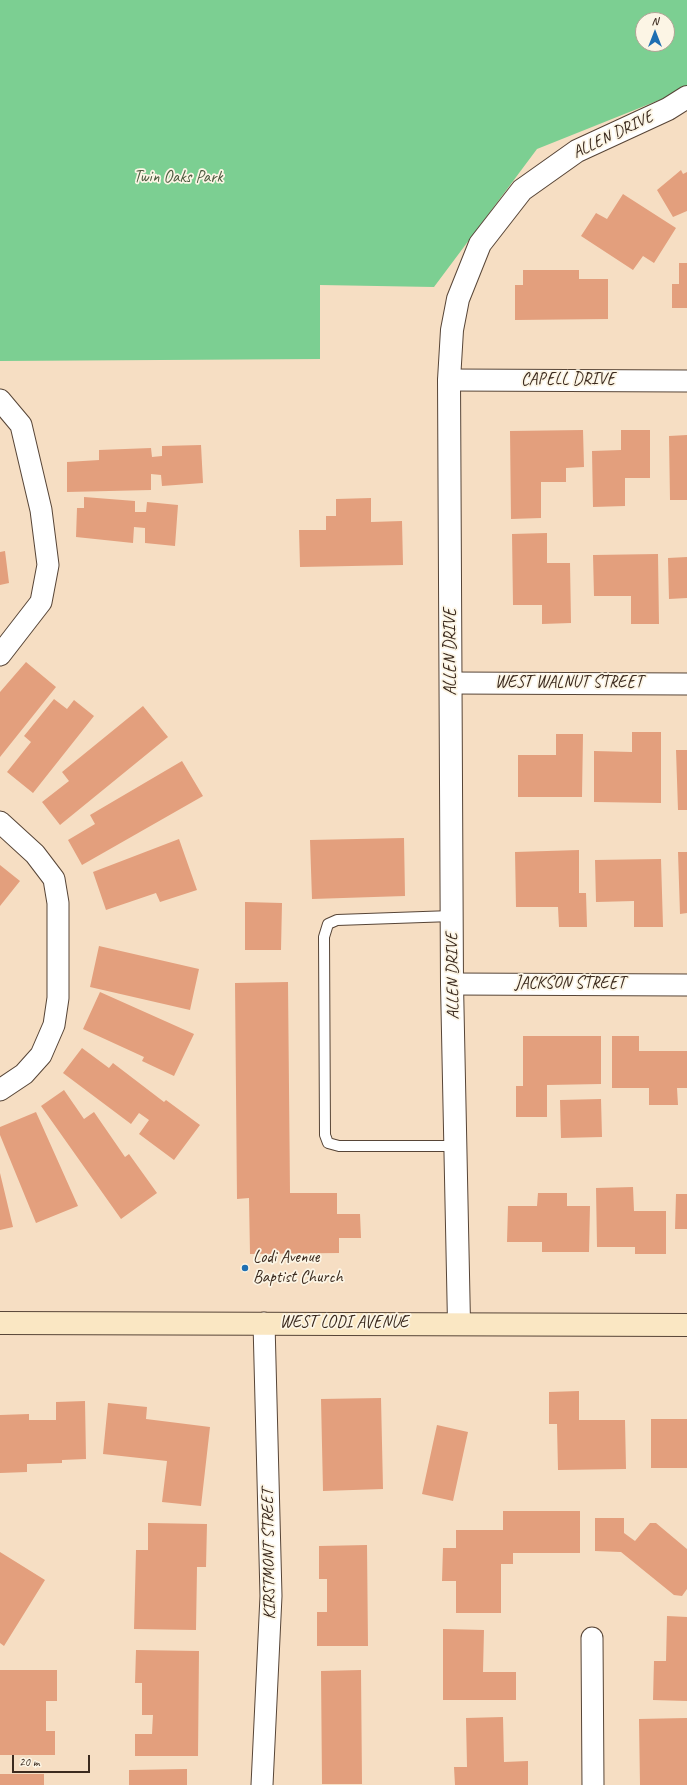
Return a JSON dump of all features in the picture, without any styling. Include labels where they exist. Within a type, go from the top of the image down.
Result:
[{"type":"main road","name":"WEST LODI AVENUE","points":[[0,1322],[687,1325]]},
{"type":"street","name":"ALLEN DRIVE","points":[[459,1323],[452,984],[452,684],[449,380],[452,330],[458,299],[480,244],[522,190],[576,151],[668,109],[687,97]]},
{"type":"street","name":"CAPELL DRIVE","points":[[449,380],[687,380]]},
{"type":"street","points":[[0,400],[21,425],[41,510],[48,565],[41,602],[0,655]]},
{"type":"street","name":"WEST WALNUT STREET","points":[[452,684],[687,684]]},
{"type":"street","points":[[0,822],[35,854],[54,879],[58,903],[58,998],[54,1025],[41,1055],[24,1074],[0,1090]]},
{"type":"street","name":"JACKSON STREET","points":[[452,984],[687,985]]},
{"type":"street","name":"KIRSTMONT STREET","points":[[262,1785],[271,1596],[264,1323]]},
{"type":"street","points":[[592,1638],[593,1785]]},
{"type":"lane","points":[[452,916],[337,920],[328,924],[324,937],[325,1134],[328,1143],[339,1146],[455,1146]]},
{"type":"green space","name":"Twin Oaks Park","points":[[0,0],[687,0],[687,89],[537,149],[434,287],[320,285],[320,359],[0,361]]},
{"type":"building","points":[[681,170],[683,174],[687,172],[687,211],[673,217],[657,190]]},
{"type":"building","points":[[623,194],[676,228],[654,263],[643,256],[633,270],[581,236],[596,213],[607,219]]},
{"type":"building","points":[[679,263],[687,263],[687,308],[672,308],[672,284],[679,284]]},
{"type":"building","points":[[523,270],[579,270],[579,279],[608,279],[608,319],[515,320],[515,285],[523,285]]},
{"type":"building","points":[[583,430],[584,467],[566,468],[566,482],[541,482],[541,518],[511,519],[510,431]]},
{"type":"building","points":[[621,430],[650,430],[650,478],[625,478],[625,506],[593,507],[592,451],[621,450]]},
{"type":"building","points":[[687,435],[687,500],[670,500],[669,436]]},
{"type":"building","points":[[201,445],[203,483],[162,486],[161,475],[151,474],[151,490],[67,492],[67,462],[99,460],[99,450],[151,448],[152,457],[162,456],[162,446]]},
{"type":"building","points":[[84,497],[135,501],[135,512],[146,512],[147,502],[178,505],[175,546],[145,543],[145,528],[134,527],[133,543],[76,537],[77,508],[84,508]]},
{"type":"building","points":[[371,498],[371,522],[402,521],[403,565],[300,567],[299,530],[326,530],[326,516],[336,516],[336,499]]},
{"type":"building","points":[[547,533],[547,563],[570,563],[571,623],[542,624],[542,605],[513,605],[512,534]]},
{"type":"building","points":[[5,551],[9,583],[0,585],[0,552]]},
{"type":"building","points":[[658,554],[659,624],[631,624],[631,596],[594,596],[593,555]]},
{"type":"building","points":[[687,557],[687,598],[669,599],[668,558]]},
{"type":"building","points":[[26,662],[56,687],[0,757],[0,692]]},
{"type":"building","points":[[54,699],[67,709],[74,700],[94,716],[33,793],[7,772],[31,742],[24,736]]},
{"type":"building","points":[[143,706],[168,737],[60,825],[42,802],[69,781],[62,772]]},
{"type":"building","points":[[632,732],[661,732],[661,803],[594,802],[594,751],[632,752]]},
{"type":"building","points":[[556,734],[583,734],[582,797],[518,797],[518,755],[556,755]]},
{"type":"building","points":[[676,750],[687,750],[687,810],[678,810]]},
{"type":"building","points":[[182,761],[203,796],[82,865],[68,840],[95,824],[90,815]]},
{"type":"building","points":[[404,838],[405,896],[312,899],[310,840]]},
{"type":"building","points":[[179,839],[197,890],[160,902],[156,893],[106,910],[93,872]]},
{"type":"building","points":[[579,850],[579,893],[586,893],[587,927],[559,927],[558,907],[516,907],[515,852]]},
{"type":"building","points":[[678,852],[687,852],[687,913],[680,914]]},
{"type":"building","points":[[661,859],[663,927],[634,927],[634,901],[596,902],[595,860]]},
{"type":"building","points":[[0,865],[20,881],[0,906]]},
{"type":"building","points":[[245,902],[282,903],[281,950],[245,950]]},
{"type":"building","points":[[99,946],[199,969],[190,1010],[90,987]]},
{"type":"building","points":[[288,982],[290,1193],[337,1193],[337,1214],[360,1214],[361,1238],[339,1238],[339,1253],[250,1254],[249,1198],[237,1199],[235,983]]},
{"type":"building","points":[[100,992],[194,1034],[174,1076],[142,1061],[144,1057],[83,1029]]},
{"type":"building","points":[[523,1036],[601,1036],[601,1084],[547,1085],[547,1117],[516,1117],[516,1086],[523,1086]]},
{"type":"building","points":[[612,1036],[639,1036],[639,1051],[687,1051],[687,1088],[677,1088],[678,1105],[649,1105],[649,1088],[612,1088]]},
{"type":"building","points":[[82,1048],[109,1068],[113,1063],[164,1102],[166,1100],[200,1125],[174,1160],[139,1134],[149,1120],[139,1113],[131,1124],[63,1073]]},
{"type":"building","points":[[64,1090],[84,1119],[94,1112],[125,1157],[129,1154],[157,1193],[121,1219],[41,1106]]},
{"type":"building","points":[[601,1099],[602,1137],[561,1138],[560,1100]]},
{"type":"building","points":[[36,1112],[78,1206],[36,1223],[0,1135],[0,1127]]},
{"type":"building","points":[[0,1173],[13,1227],[0,1230]]},
{"type":"building","points":[[633,1187],[634,1211],[666,1211],[666,1254],[635,1254],[635,1247],[597,1247],[596,1188]]},
{"type":"building","points":[[538,1193],[567,1193],[567,1206],[590,1206],[589,1252],[542,1252],[542,1242],[507,1242],[508,1206],[537,1206]]},
{"type":"building","points":[[676,1194],[687,1194],[687,1229],[675,1229]]},
{"type":"building","points":[[579,1391],[579,1420],[625,1420],[626,1469],[558,1470],[557,1424],[549,1424],[549,1392]]},
{"type":"building","points":[[381,1398],[383,1489],[323,1491],[321,1399]]},
{"type":"building","points":[[85,1401],[86,1459],[62,1460],[62,1463],[27,1464],[27,1472],[0,1473],[0,1415],[29,1414],[29,1420],[56,1420],[56,1402]]},
{"type":"building","points":[[108,1403],[147,1407],[146,1419],[210,1427],[201,1506],[162,1502],[167,1461],[103,1454]]},
{"type":"building","points":[[651,1419],[687,1419],[687,1468],[651,1468]]},
{"type":"building","points":[[437,1425],[468,1432],[453,1501],[422,1494]]},
{"type":"building","points":[[503,1511],[580,1511],[580,1553],[513,1553],[513,1564],[501,1564],[501,1613],[456,1613],[456,1581],[442,1581],[443,1548],[456,1548],[456,1530],[503,1530]]},
{"type":"building","points":[[595,1518],[624,1518],[624,1533],[635,1541],[650,1523],[656,1523],[687,1549],[687,1589],[682,1596],[674,1595],[621,1552],[595,1551]]},
{"type":"building","points":[[148,1523],[207,1524],[206,1567],[197,1567],[196,1630],[134,1629],[136,1550],[148,1550]]},
{"type":"building","points":[[367,1545],[368,1646],[317,1646],[317,1612],[327,1612],[327,1579],[319,1579],[319,1546]]},
{"type":"building","points":[[0,1552],[45,1580],[4,1646],[0,1643]]},
{"type":"building","points":[[667,1616],[687,1617],[687,1701],[653,1700],[654,1661],[666,1661]]},
{"type":"building","points":[[443,1629],[484,1630],[483,1672],[516,1672],[516,1700],[443,1700]]},
{"type":"building","points":[[136,1650],[199,1651],[198,1756],[135,1756],[135,1734],[152,1734],[153,1715],[142,1715],[142,1683],[135,1683]]},
{"type":"building","points":[[0,1670],[57,1670],[57,1701],[46,1701],[46,1731],[55,1731],[55,1755],[0,1755]]},
{"type":"building","points":[[361,1670],[362,1784],[322,1784],[321,1671]]},
{"type":"building","points":[[503,1717],[504,1762],[528,1761],[528,1785],[455,1785],[454,1767],[467,1767],[466,1718]]},
{"type":"building","points":[[687,1718],[687,1785],[640,1785],[639,1719]]},
{"type":"building","points":[[187,1769],[187,1785],[129,1785],[129,1770]]},
{"type":"building","points":[[0,1774],[44,1774],[44,1785],[0,1785]]},
{"type":"place","name":"Lodi Avenue Baptist Church","points":[[245,1268]]}]
